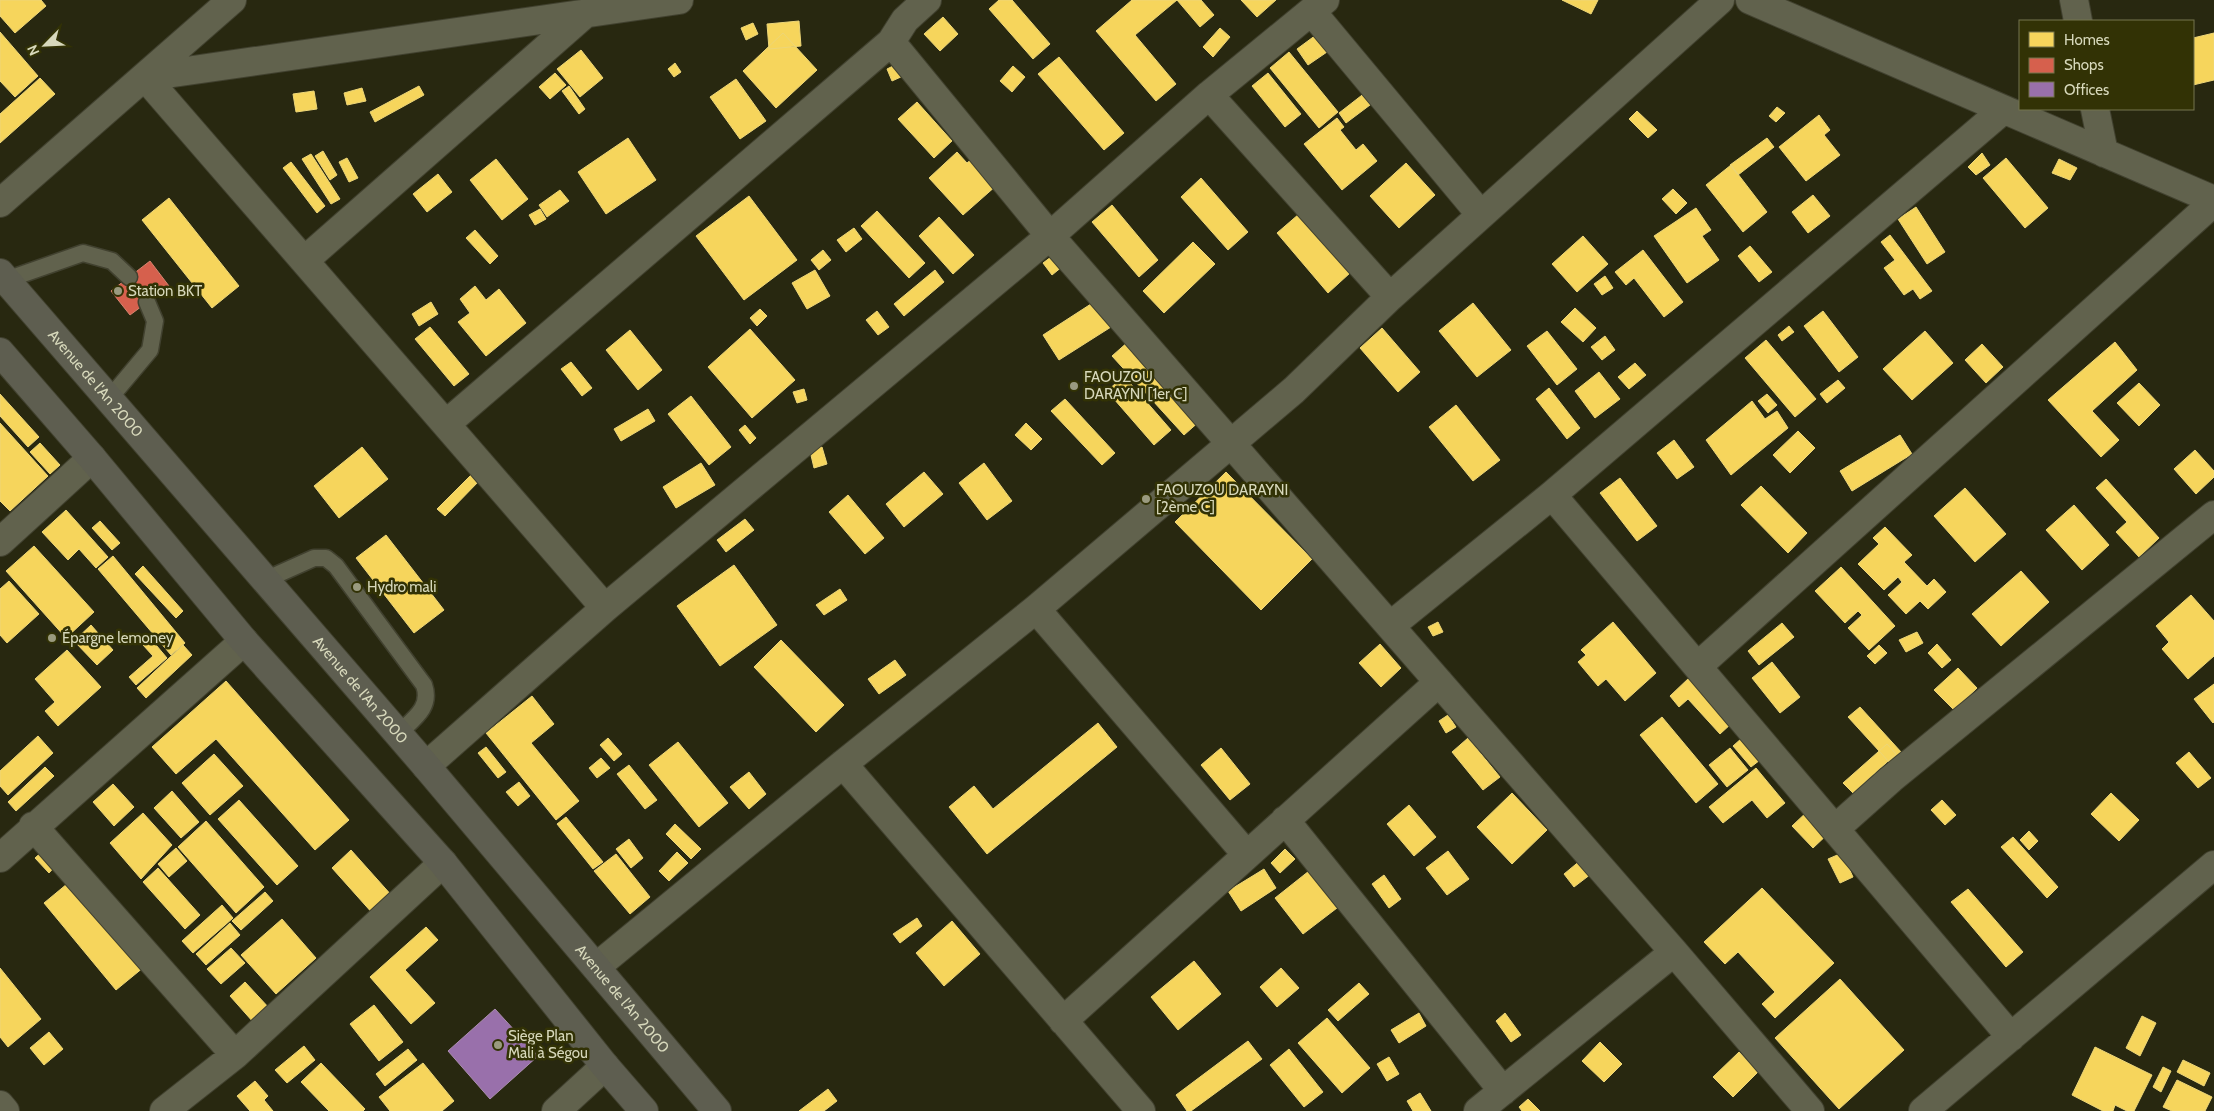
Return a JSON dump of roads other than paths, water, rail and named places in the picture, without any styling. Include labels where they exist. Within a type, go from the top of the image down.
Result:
[{"type":"main road","name":"Avenue de l'An 2000","points":[[3,276],[426,766],[717,1111]]},
{"type":"main road","points":[[0,352],[92,458],[244,640],[444,863],[605,1066],[644,1111]]},
{"type":"street","points":[[0,203],[232,0]]},
{"type":"street","points":[[145,77],[679,0]]},
{"type":"street","points":[[446,424],[891,42],[905,20],[927,0]]},
{"type":"street","points":[[596,967],[842,764],[1036,610],[1294,390],[1390,297],[1720,0]]},
{"type":"street","points":[[1698,666],[2214,201],[1750,0]]},
{"type":"street","points":[[2074,0],[2078,20]]},
{"type":"street","points":[[426,766],[606,608],[1050,236],[1209,95],[1318,6],[1481,215]]},
{"type":"street","points":[[304,260],[586,13]]},
{"type":"street","points":[[891,42],[1050,236],[1674,952],[1810,1111]]},
{"type":"street","points":[[145,77],[606,608]]},
{"type":"street","points":[[1209,95],[1390,297]]},
{"type":"street","points":[[1390,626],[1552,495],[2003,110]]},
{"type":"street","points":[[2095,110],[2104,153]]},
{"type":"street","points":[[0,542],[92,458]]},
{"type":"street","points":[[1552,495],[2011,1036]]},
{"type":"street","points":[[1836,828],[1891,779],[2214,515]]},
{"type":"street","points":[[1036,610],[1247,855]]},
{"type":"street","points":[[0,858],[33,826],[244,640]]},
{"type":"street","points":[[1063,1021],[1439,682]]},
{"type":"street","points":[[842,764],[1141,1111]]},
{"type":"street","points":[[1285,820],[1503,1091]]},
{"type":"street","points":[[33,826],[235,1055]]},
{"type":"street","points":[[164,1111],[235,1055],[444,863]]},
{"type":"street","points":[[1935,1108],[2011,1036],[2214,865]]},
{"type":"street","points":[[1478,1111],[1674,952]]},
{"type":"street","points":[[556,1111],[605,1066]]},
{"type":"street","points":[[0,1105],[5,1111]]},
{"type":"lane","points":[[3,276],[83,253],[112,261],[129,277]]},
{"type":"lane","points":[[109,399],[150,350],[155,321],[147,302]]},
{"type":"lane","points":[[265,580],[314,558],[326,558],[336,566],[424,685],[428,696],[426,705],[398,734]]},
{"type":"place","name":"Station BKT","points":[[118,291]]},
{"type":"place","name":"FAOUZOU DARAYNI [1er C]","points":[[1074,386]]},
{"type":"place","name":"FAOUZOU DARAYNI [2ème C]","points":[[1146,499]]},
{"type":"place","name":"Hydro mali","points":[[357,587]]},
{"type":"place","name":"Épargne lemoney","points":[[52,638]]},
{"type":"place","name":"Siège Plan Mali à Ségou","points":[[498,1045]]}]
